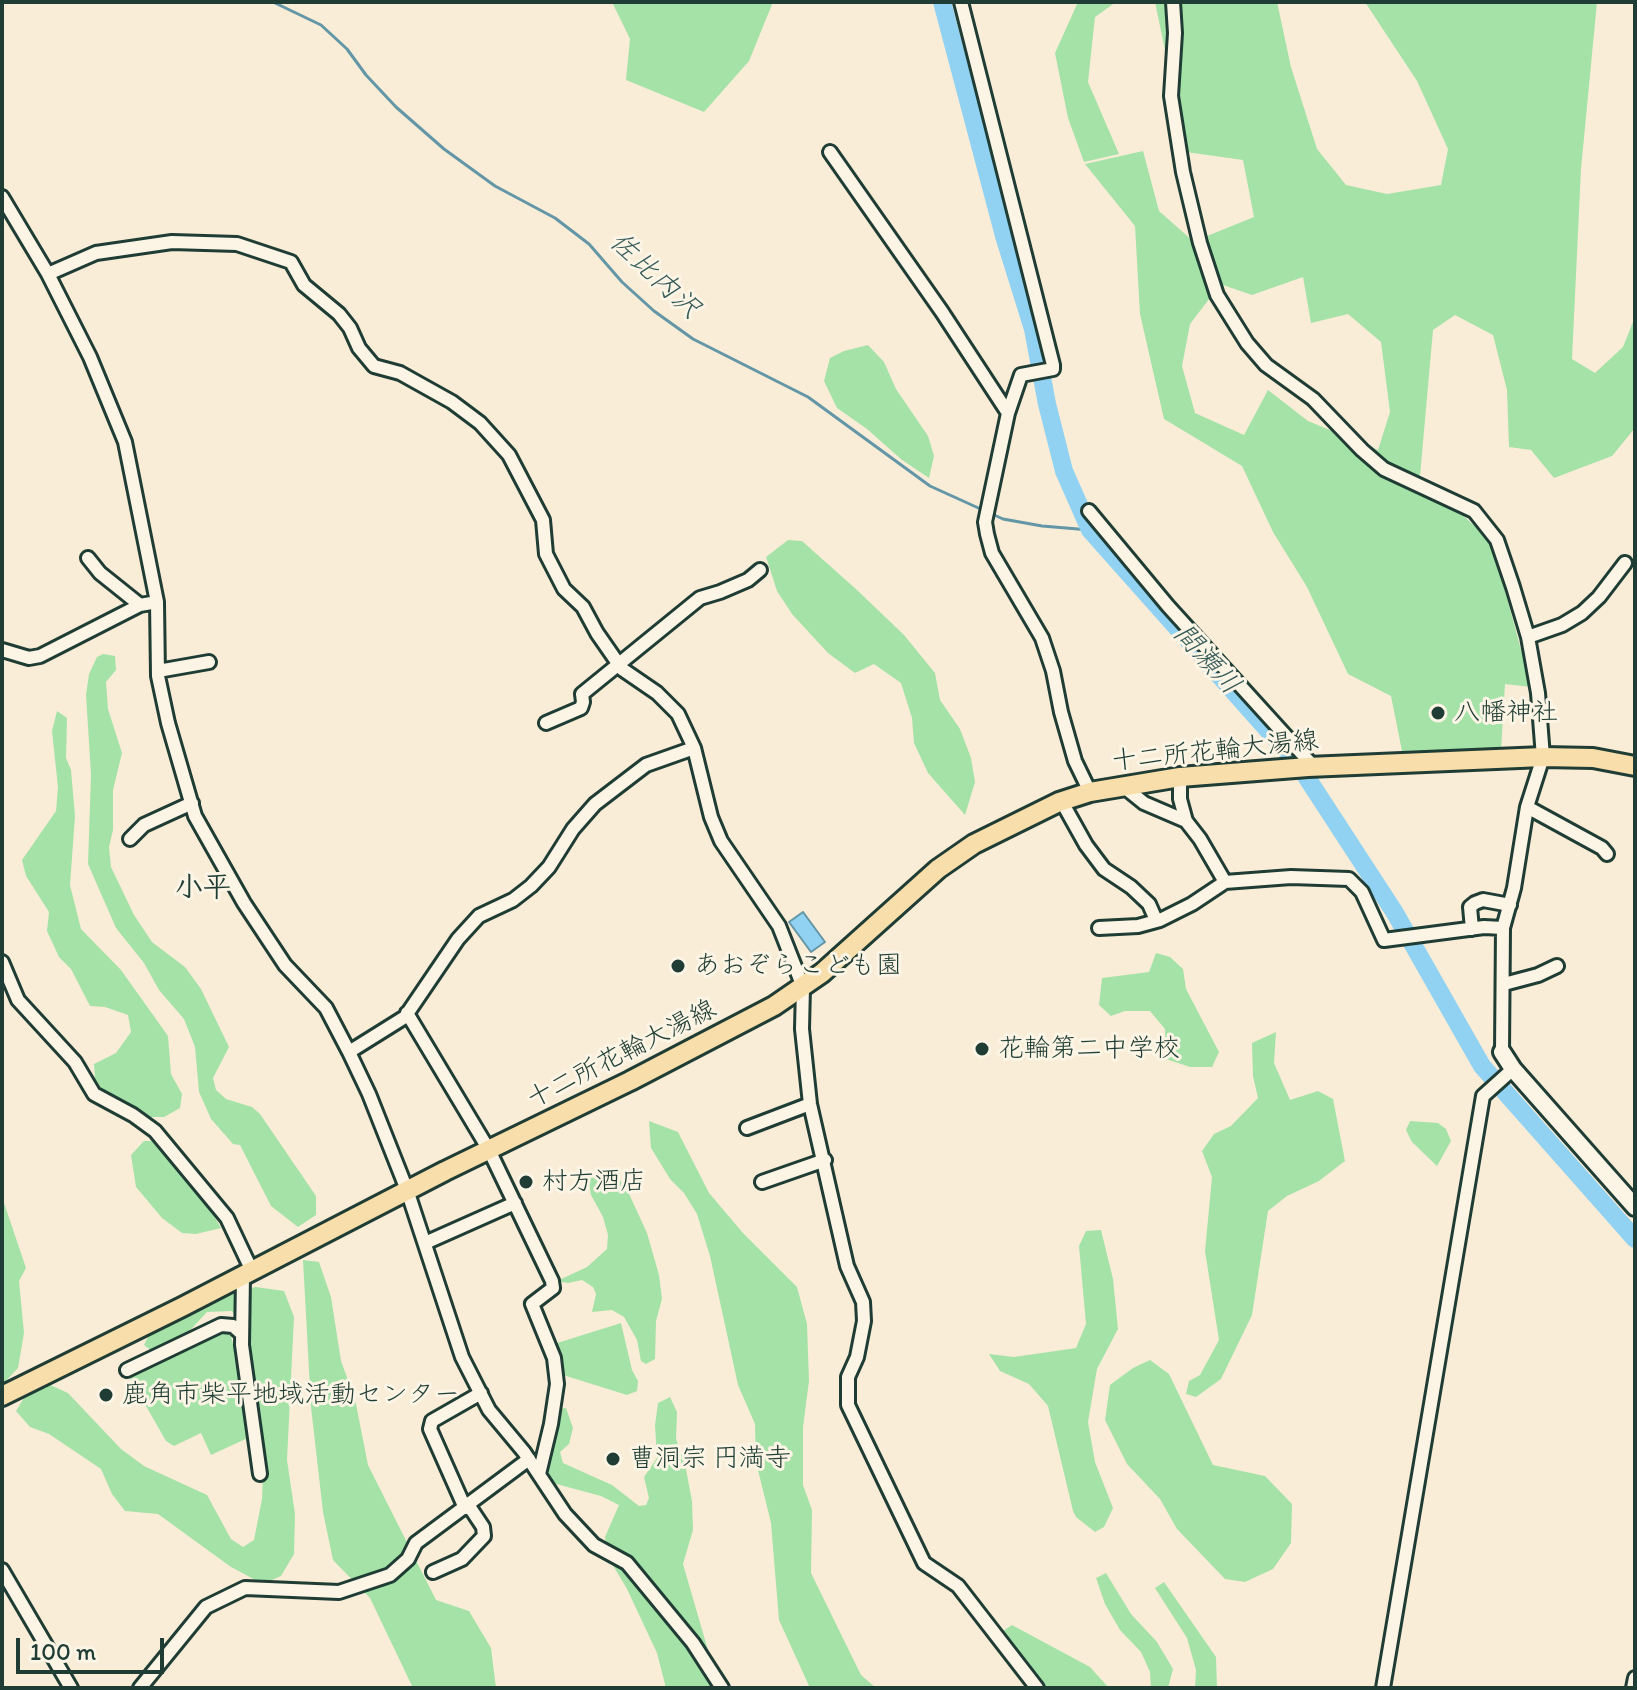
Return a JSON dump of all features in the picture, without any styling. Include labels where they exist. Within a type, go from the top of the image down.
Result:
[{"type":"main road","name":"十二所花輪大湯線","points":[[2,1396],[774,1006],[803,987],[938,869],[974,844],[1018,820],[1062,802],[1090,792],[1180,777],[1311,767],[1543,757],[1593,758],[1635,766]]},
{"type":"street","points":[[961,2],[1053,369],[1021,375],[1008,413],[985,522],[992,553],[1042,638],[1075,761],[1090,792]]},
{"type":"street","points":[[1173,2],[1175,33],[1171,96],[1183,172],[1200,243],[1217,295],[1247,343],[1266,365],[1313,399],[1362,450],[1384,469],[1474,511],[1497,540],[1528,637],[1538,693],[1543,757],[1527,807],[1503,928],[1502,1052],[1510,1072],[1635,1207]]},
{"type":"street","points":[[830,152],[1008,413]]},
{"type":"street","points":[[2,197],[48,274],[90,357],[125,442],[157,602],[158,671],[168,723],[195,816],[244,903],[285,965],[326,1008],[349,1052],[407,1190],[462,1357],[489,1410],[529,1459],[565,1514],[594,1545],[627,1563],[693,1643],[722,1688]]},
{"type":"street","points":[[48,274],[96,253],[172,242],[237,244],[291,262],[304,285],[345,321],[359,348],[374,366],[400,373],[452,402],[480,423],[509,455],[543,520],[546,554],[564,589],[583,607],[618,664],[657,693],[678,714],[694,748],[711,817],[721,841],[779,926],[803,987],[802,1029],[810,1104],[847,1266],[863,1302],[864,1321],[857,1357],[848,1377],[848,1405],[924,1563],[958,1586],[1037,1688]]},
{"type":"street","points":[[1089,511],[1168,606],[1311,767]]},
{"type":"street","points":[[88,558],[100,573],[140,605]]},
{"type":"street","points":[[1528,637],[1562,625],[1582,613],[1599,597],[1625,563]]},
{"type":"street","points":[[546,723],[581,708],[582,694],[700,598],[748,580],[760,570]]},
{"type":"street","points":[[2,650],[29,658],[40,656],[140,605],[157,602]]},
{"type":"street","points":[[158,671],[209,662]]},
{"type":"street","points":[[349,1052],[407,1013],[458,939],[479,916],[513,900],[531,886],[549,867],[573,829],[595,804],[646,765],[694,748]]},
{"type":"street","points":[[1180,777],[1180,799],[1186,821],[1225,882]]},
{"type":"street","points":[[1123,786],[1144,803],[1186,821]]},
{"type":"street","points":[[1062,802],[1086,845],[1104,869],[1149,904],[1156,920]]},
{"type":"street","points":[[130,839],[144,825],[192,803]]},
{"type":"street","points":[[1527,807],[1602,848],[1607,854]]},
{"type":"street","points":[[1099,928],[1138,926],[1156,920],[1192,904],[1225,882],[1291,877],[1349,879],[1362,892],[1384,940],[1503,928]]},
{"type":"street","points":[[1472,929],[1470,907],[1475,903],[1483,900],[1510,905]]},
{"type":"street","points":[[2,962],[18,1000],[75,1062],[94,1094],[155,1131],[227,1218],[248,1273],[242,1334],[260,1474]]},
{"type":"street","points":[[1504,984],[1538,975],[1557,966]]},
{"type":"street","points":[[407,1013],[489,1150],[553,1288],[532,1304],[554,1358],[557,1384],[539,1474]]},
{"type":"street","points":[[1383,1688],[1483,1096],[1510,1072]]},
{"type":"street","points":[[747,1128],[810,1104]]},
{"type":"street","points":[[762,1182],[825,1160]]},
{"type":"street","points":[[425,1243],[515,1203]]},
{"type":"street","points":[[127,1370],[221,1325],[233,1326],[242,1334]]},
{"type":"street","points":[[433,1572],[462,1559],[484,1536],[483,1527],[467,1507],[430,1429],[432,1421],[481,1393]]},
{"type":"street","points":[[140,1688],[206,1607],[245,1588],[339,1592],[377,1580],[400,1568],[416,1543],[529,1459]]},
{"type":"street","points":[[2,1570],[71,1688]]},
{"type":"street","points":[[1633,1688],[1635,1678]]},
{"type":"green space","points":[[612,2],[773,2],[749,61],[704,112],[626,80],[630,39]]},
{"type":"green space","points":[[1078,2],[1116,2],[1095,17],[1088,82],[1119,154],[1084,162],[1068,118],[1055,53]]},
{"type":"green space","points":[[1155,2],[1277,2],[1291,67],[1317,149],[1346,185],[1387,194],[1441,185],[1448,149],[1417,81],[1365,2],[1597,2],[1581,169],[1572,359],[1595,373],[1623,347],[1635,317],[1635,428],[1612,456],[1554,478],[1531,450],[1509,447],[1507,390],[1493,335],[1455,315],[1433,330],[1420,476],[1492,542],[1531,687],[1505,684],[1501,750],[1402,751],[1391,696],[1348,674],[1307,587],[1273,532],[1242,466],[1164,419],[1140,314],[1135,226],[1085,164],[1143,151],[1159,211],[1193,241],[1213,294],[1190,324],[1182,366],[1195,413],[1244,435],[1268,390],[1308,421],[1378,450],[1390,412],[1381,342],[1348,314],[1311,323],[1303,277],[1252,295],[1220,284],[1207,236],[1254,217],[1243,160],[1186,152]]},
{"type":"green space","points":[[868,345],[884,362],[896,389],[928,436],[934,456],[929,478],[837,408],[824,381],[830,358]]},
{"type":"green space","points":[[788,540],[802,541],[857,590],[904,635],[935,673],[940,700],[960,729],[971,758],[975,782],[965,815],[928,773],[914,743],[912,718],[901,683],[874,664],[855,673],[828,653],[792,614],[777,591],[766,557]]},
{"type":"green space","points":[[103,654],[115,656],[116,670],[106,682],[108,709],[122,753],[113,790],[113,830],[109,847],[111,867],[134,915],[152,942],[185,967],[201,989],[229,1047],[213,1078],[216,1090],[226,1099],[252,1107],[260,1114],[316,1196],[316,1215],[298,1227],[271,1206],[240,1145],[233,1144],[211,1119],[199,1092],[195,1047],[184,1019],[159,990],[144,963],[116,928],[88,864],[91,774],[86,695],[89,674],[97,657]]},
{"type":"green space","points":[[57,711],[67,718],[66,758],[71,770],[75,816],[70,885],[81,929],[121,970],[168,1036],[171,1074],[182,1094],[180,1108],[164,1117],[150,1117],[103,1091],[95,1079],[94,1064],[116,1053],[131,1032],[128,1015],[105,1007],[90,1006],[71,969],[59,957],[47,931],[49,912],[26,876],[22,860],[56,811],[58,787],[52,731]]},
{"type":"green space","points":[[1156,953],[1170,957],[1183,969],[1186,989],[1219,1052],[1212,1067],[1190,1067],[1166,1059],[1165,1029],[1150,1011],[1125,1011],[1111,1016],[1099,1005],[1102,978],[1149,972]]},
{"type":"green space","points":[[1276,1032],[1274,1063],[1290,1100],[1318,1091],[1333,1099],[1345,1161],[1319,1181],[1287,1196],[1268,1211],[1252,1315],[1221,1379],[1196,1397],[1186,1394],[1189,1381],[1200,1375],[1219,1340],[1205,1251],[1212,1177],[1202,1151],[1214,1134],[1231,1126],[1258,1098],[1253,1076],[1252,1043]]},
{"type":"green space","points":[[649,1121],[678,1132],[709,1193],[743,1233],[797,1287],[807,1324],[809,1381],[803,1427],[803,1485],[812,1510],[811,1573],[861,1675],[876,1688],[810,1688],[779,1620],[771,1523],[756,1462],[755,1424],[738,1385],[710,1256],[697,1214],[651,1148]]},
{"type":"green space","points":[[1410,1121],[1438,1123],[1446,1129],[1451,1141],[1437,1166],[1412,1142],[1406,1130]]},
{"type":"green space","points":[[144,1141],[157,1141],[199,1190],[221,1228],[196,1234],[182,1233],[162,1218],[136,1187],[131,1155]]},
{"type":"green space","points":[[606,1169],[625,1185],[647,1233],[659,1275],[662,1299],[656,1321],[655,1359],[646,1364],[641,1361],[637,1340],[624,1317],[612,1310],[592,1312],[596,1294],[593,1287],[582,1280],[568,1283],[557,1281],[587,1267],[607,1249],[608,1235],[603,1217],[591,1195],[588,1177]]},
{"type":"green space","points":[[2,1197],[26,1268],[19,1281],[24,1333],[18,1368],[2,1385]]},
{"type":"green space","points":[[1101,1230],[1113,1279],[1118,1329],[1097,1369],[1088,1422],[1095,1462],[1113,1508],[1104,1527],[1095,1532],[1073,1511],[1048,1406],[1029,1384],[1000,1371],[989,1354],[1014,1357],[1076,1348],[1086,1324],[1079,1246],[1086,1231]]},
{"type":"green space","points":[[303,1260],[319,1262],[331,1297],[341,1361],[355,1399],[368,1465],[436,1600],[469,1611],[491,1648],[496,1688],[413,1688],[370,1598],[333,1560],[323,1512],[311,1407]]},
{"type":"green space","points":[[256,1287],[284,1291],[294,1317],[287,1460],[295,1514],[294,1554],[281,1576],[263,1584],[231,1567],[158,1514],[125,1511],[112,1494],[101,1469],[49,1434],[30,1427],[16,1411],[27,1393],[48,1384],[68,1393],[121,1449],[144,1466],[207,1495],[231,1539],[243,1547],[254,1540],[263,1474],[249,1396],[250,1339],[232,1311],[207,1312],[183,1338],[152,1351],[144,1345],[151,1330],[236,1291]]},
{"type":"green space","points":[[621,1323],[632,1370],[638,1381],[637,1391],[627,1395],[563,1375],[554,1344]]},
{"type":"green space","points":[[216,1331],[230,1333],[242,1376],[252,1436],[211,1455],[201,1433],[174,1446],[166,1441],[130,1378],[134,1373]]},
{"type":"green space","points":[[1150,1360],[1169,1374],[1213,1465],[1265,1476],[1292,1504],[1291,1543],[1273,1569],[1245,1582],[1225,1579],[1177,1529],[1160,1499],[1127,1464],[1105,1420],[1110,1385]]},
{"type":"green space","points":[[670,1397],[677,1412],[676,1439],[685,1464],[692,1501],[693,1530],[683,1564],[719,1688],[666,1688],[657,1653],[608,1557],[605,1537],[619,1505],[601,1496],[549,1482],[543,1473],[560,1409],[566,1408],[573,1428],[569,1444],[560,1452],[563,1463],[612,1485],[639,1506],[646,1505],[649,1498],[644,1477],[657,1458],[655,1425],[658,1403]]},
{"type":"green space","points":[[1106,1573],[1131,1614],[1157,1642],[1173,1669],[1168,1688],[1151,1688],[1150,1672],[1141,1652],[1120,1630],[1105,1604],[1096,1578]]},
{"type":"green space","points":[[1164,1582],[1216,1657],[1217,1688],[1195,1688],[1196,1670],[1187,1638],[1155,1588]]},
{"type":"green space","points":[[1012,1625],[1090,1667],[1109,1688],[1043,1688],[1003,1637],[1003,1631]]},
{"type":"water","points":[[803,912],[825,942],[811,952],[789,922]]},
{"type":"waterway","name":"佐比内沢","points":[[273,2],[321,25],[347,49],[396,107],[444,149],[495,186],[555,218],[589,244],[622,282],[654,311],[693,339],[808,397],[930,486],[985,511]]},
{"type":"waterway","name":"間瀬川","points":[[942,2],[1004,236],[1033,329],[1064,471],[1090,530],[1298,764],[1395,913],[1482,1066],[1635,1239]]},
{"type":"waterway","name":"佐比内沢","points":[[992,514],[1042,526],[1090,530]]},
{"type":"place","name":"八幡神社","points":[[1438,713]]},
{"type":"place","name":"あおぞらこども園","points":[[678,966]]},
{"type":"place","name":"花輪第二中学校","points":[[982,1049]]},
{"type":"place","name":"村方酒店","points":[[526,1182]]},
{"type":"place","name":"鹿角市柴平地域活動センター","points":[[106,1395]]},
{"type":"place","name":"曹洞宗 円満寺","points":[[613,1459]]},
{"type":"district","name":"小平","points":[[203,889]]}]
